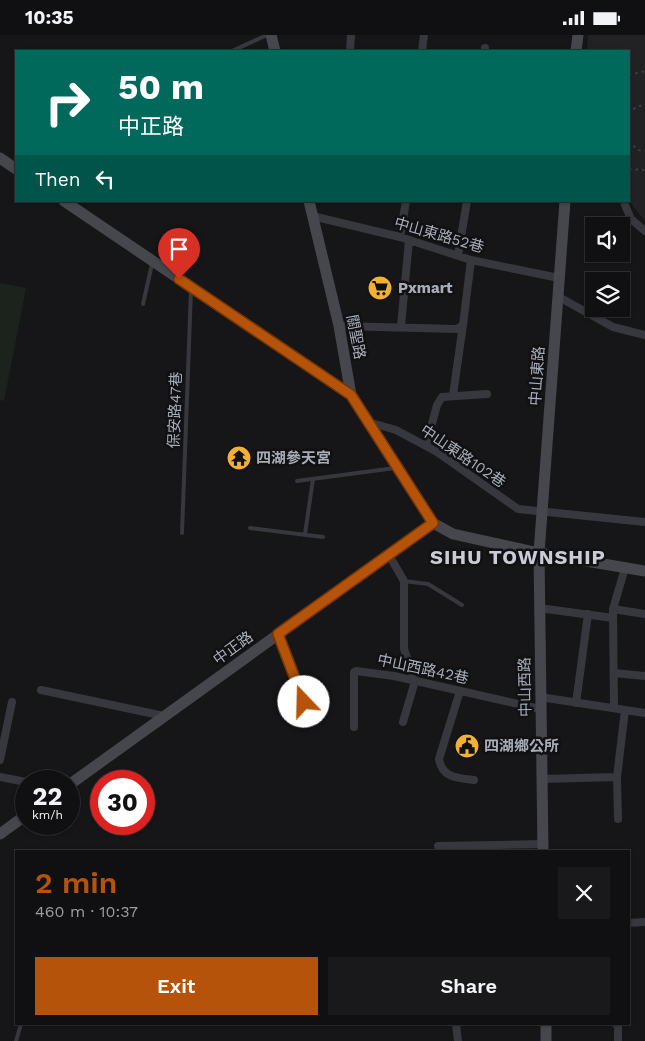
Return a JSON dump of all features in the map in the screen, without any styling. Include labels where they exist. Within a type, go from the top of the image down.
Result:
[{"type":"main road","points":[[269,35],[275,50]]},
{"type":"main road","points":[[576,50],[578,35]]},
{"type":"main road","points":[[0,158],[15,168]]},
{"type":"main road","points":[[65,202],[351,395]]},
{"type":"main road","name":"關聖路","points":[[309,202],[339,326],[351,395],[433,523]]},
{"type":"main road","name":"中山東路","points":[[539,553],[565,202]]},
{"type":"main road","points":[[433,523],[453,534],[539,553],[645,571]]},
{"type":"main road","name":"中正路","points":[[80,777],[433,523]]},
{"type":"main road","name":"中山西路","points":[[539,553],[543,848]]},
{"type":"main road","points":[[0,834],[15,823]]},
{"type":"main road","points":[[546,1025],[546,1041]]},
{"type":"street","points":[[350,50],[351,35]]},
{"type":"street","points":[[422,50],[424,35]]},
{"type":"street","points":[[400,237],[406,202]]},
{"type":"street","points":[[458,255],[467,202]]},
{"type":"street","points":[[625,205],[631,219],[645,231]]},
{"type":"street","name":"中山東路52巷","points":[[312,216],[400,237],[471,260],[558,278]]},
{"type":"street","points":[[400,326],[409,240]]},
{"type":"street","points":[[453,395],[471,260]]},
{"type":"street","points":[[557,296],[613,327],[645,335]]},
{"type":"street","points":[[339,326],[400,326],[458,329],[463,325]]},
{"type":"street","points":[[426,446],[438,401],[446,395],[487,394]]},
{"type":"street","name":"中山東路102巷","points":[[368,422],[396,430],[426,446],[512,506],[526,511],[543,511],[645,522]]},
{"type":"street","points":[[389,555],[404,581],[404,649],[415,681],[403,721]]},
{"type":"street","points":[[614,708],[613,609],[625,568]]},
{"type":"street","points":[[539,608],[613,618]]},
{"type":"street","points":[[613,609],[645,614]]},
{"type":"street","points":[[576,703],[588,614]]},
{"type":"street","points":[[278,634],[304,702]]},
{"type":"street","name":"中山西路42巷","points":[[354,727],[353,677],[356,671],[415,681],[540,709]]},
{"type":"street","points":[[614,673],[645,676]]},
{"type":"street","points":[[41,690],[164,716]]},
{"type":"street","points":[[460,691],[439,759],[440,767],[446,774],[474,780]]},
{"type":"street","points":[[540,697],[645,713]]},
{"type":"street","points":[[0,760],[12,702]]},
{"type":"street","points":[[618,819],[617,777],[625,710]]},
{"type":"street","points":[[0,777],[15,780]]},
{"type":"street","points":[[542,779],[617,777]]},
{"type":"street","points":[[438,846],[455,849],[543,848]]},
{"type":"street","points":[[630,923],[645,921]]},
{"type":"street","points":[[456,1025],[458,1041]]},
{"type":"street","points":[[617,1025],[618,1041]]},
{"type":"lane","points":[[234,50],[269,35]]},
{"type":"lane","points":[[143,304],[153,262]]},
{"type":"lane","name":"保安路47巷","points":[[182,533],[192,288]]},
{"type":"lane","points":[[297,481],[397,468]]},
{"type":"lane","points":[[305,534],[313,479]]},
{"type":"lane","points":[[250,528],[323,537]]},
{"type":"lane","points":[[404,581],[428,583],[462,605]]},
{"type":"lane","points":[[16,1041],[20,1025]]},
{"type":"path","points":[[630,75],[645,71]]},
{"type":"path","points":[[630,113],[633,109],[645,104]]},
{"type":"path","points":[[630,142],[638,150],[645,151]]},
{"type":"path","points":[[630,169],[645,170]]},
{"type":"shaded area","points":[[588,35],[645,35],[645,221],[630,202],[630,50],[587,50]]},
{"type":"shaded area","points":[[0,283],[26,288],[4,401],[0,400]]},
{"type":"place","name":"Pxmart","points":[[380,288]]},
{"type":"place","name":"四湖參天宮","points":[[239,458]]},
{"type":"place","name":"四湖鄉公所","points":[[467,746]]},
{"type":"district","name":"SIHU TOWNSHIP","points":[[518,557]]},
{"type":"route","points":[[179,279],[351,395],[433,523],[278,634],[304,702]]}]
